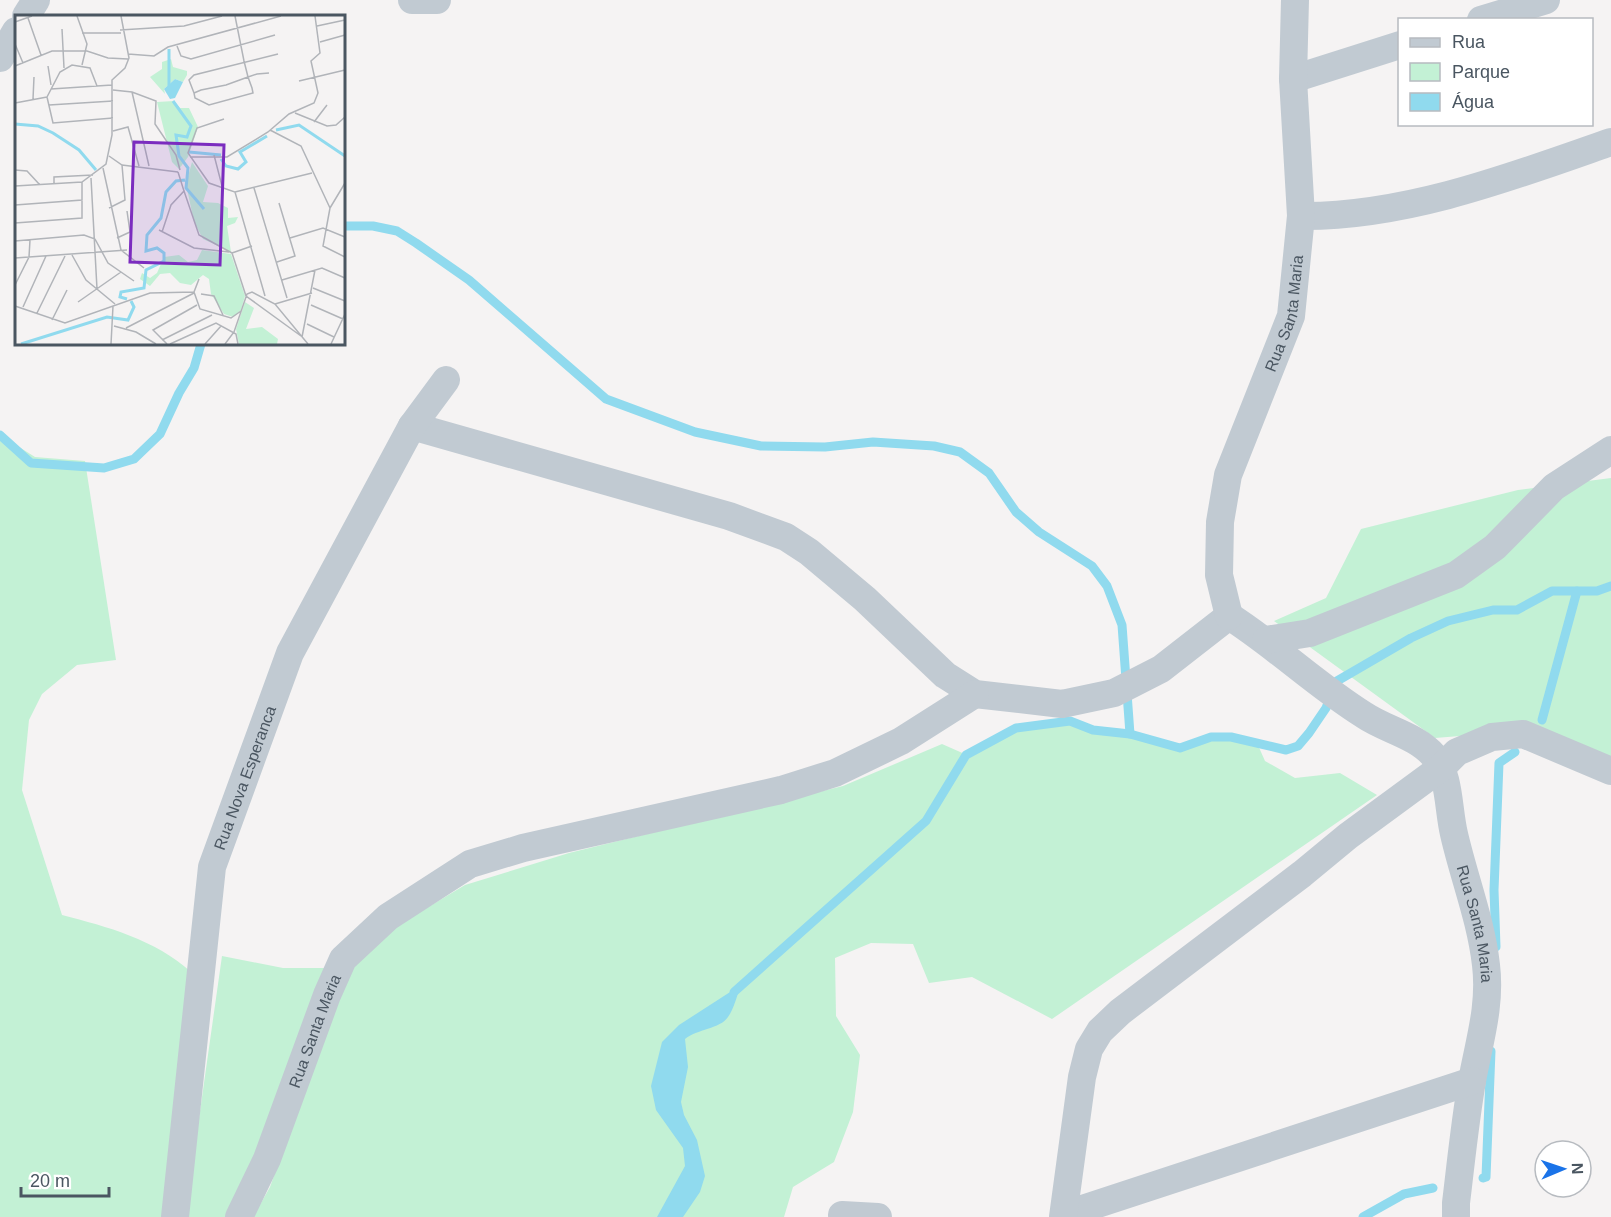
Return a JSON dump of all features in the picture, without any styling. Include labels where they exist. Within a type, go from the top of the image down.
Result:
[{"type":"street","points":[[27,15],[36,0]]},
{"type":"street","points":[[412,0],[437,0]]},
{"type":"street","name":"Rua Santa Maria","points":[[1229,616],[1219,575],[1220,522],[1228,475],[1291,316],[1302,216],[1293,79],[1295,0]]},
{"type":"street","points":[[1488,18],[1546,0]]},
{"type":"street","points":[[0,58],[15,33]]},
{"type":"street","points":[[1293,79],[1398,46]]},
{"type":"street","points":[[1302,216],[1324,216],[1413,202],[1504,179],[1611,142]]},
{"type":"street","name":"Rua Nova Esperanca","points":[[175,1217],[212,867],[290,653],[412,426],[446,380]]},
{"type":"street","points":[[412,426],[729,516],[786,537],[809,552],[865,599],[945,675],[975,694],[1062,704],[1114,693],[1161,669],[1229,616],[1266,640],[1315,682],[1348,705],[1366,717],[1416,741],[1442,767]]},
{"type":"street","points":[[1266,640],[1310,633],[1456,575],[1495,547],[1554,487],[1611,450]]},
{"type":"street","name":"Rua Santa Maria","points":[[239,1217],[267,1159],[327,995],[343,959],[388,917],[470,864],[523,848],[781,790],[835,773],[901,741],[975,694]]},
{"type":"street","points":[[1472,1081],[1064,1216],[1082,1077],[1089,1048],[1100,1031],[1120,1012],[1442,767],[1456,752],[1472,744],[1507,733],[1523,734],[1611,771]]},
{"type":"street","name":"Rua Santa Maria","points":[[1442,767],[1454,835],[1478,914],[1487,966],[1487,1013],[1472,1081],[1456,1217]]},
{"type":"street","points":[[842,1215],[879,1217]]},
{"type":"green space","points":[[0,435],[35,457],[85,461],[116,660],[77,665],[42,694],[29,720],[22,790],[62,915],[113,930],[146,943],[162,951],[191,972],[169,1217],[0,1217]]},
{"type":"green space","points":[[1611,478],[1611,757],[1460,736],[1435,738],[1274,621],[1326,598],[1361,529],[1518,490]]},
{"type":"green space","points":[[1070,721],[1093,730],[1130,734],[1180,748],[1211,737],[1231,737],[1257,743],[1265,761],[1295,778],[1340,773],[1377,795],[1052,1019],[972,977],[929,983],[913,944],[871,943],[835,958],[836,1016],[860,1055],[853,1112],[834,1162],[793,1187],[784,1217],[253,1217],[270,1187],[347,972],[385,933],[465,885],[569,853],[843,786],[942,744],[967,755],[1016,728]]},
{"type":"green space","points":[[222,956],[283,968],[329,968],[231,1217],[185,1217]]},
{"type":"water","points":[[741,985],[732,1010],[724,1021],[685,1039],[688,1067],[681,1102],[684,1115],[697,1140],[705,1176],[700,1192],[683,1217],[657,1217],[685,1166],[683,1148],[656,1110],[651,1086],[662,1042],[679,1025]]},
{"type":"waterway","points":[[345,226],[373,226],[397,231],[469,280],[606,399],[695,432],[761,446],[825,447],[873,442],[934,446],[960,452],[989,473],[1016,512],[1039,532],[1092,566],[1107,586],[1122,625],[1130,734]]},
{"type":"waterway","points":[[0,435],[31,463],[104,468],[134,459],[160,434],[179,393],[194,368],[201,345]]},
{"type":"waterway","points":[[734,992],[926,821],[966,755],[1016,728],[1070,721],[1093,730],[1130,734],[1180,748],[1211,737],[1231,737],[1286,750],[1298,746],[1309,733],[1326,708],[1337,681],[1411,638],[1448,621],[1493,610],[1517,610],[1552,591],[1597,591],[1611,586]]},
{"type":"waterway","points":[[1542,720],[1577,591]]},
{"type":"waterway","points":[[1496,947],[1494,890],[1499,763],[1515,752]]},
{"type":"waterway","points":[[1483,1178],[1486,1177],[1491,1051]]},
{"type":"waterway","points":[[1363,1217],[1404,1194],[1433,1188]]}]
